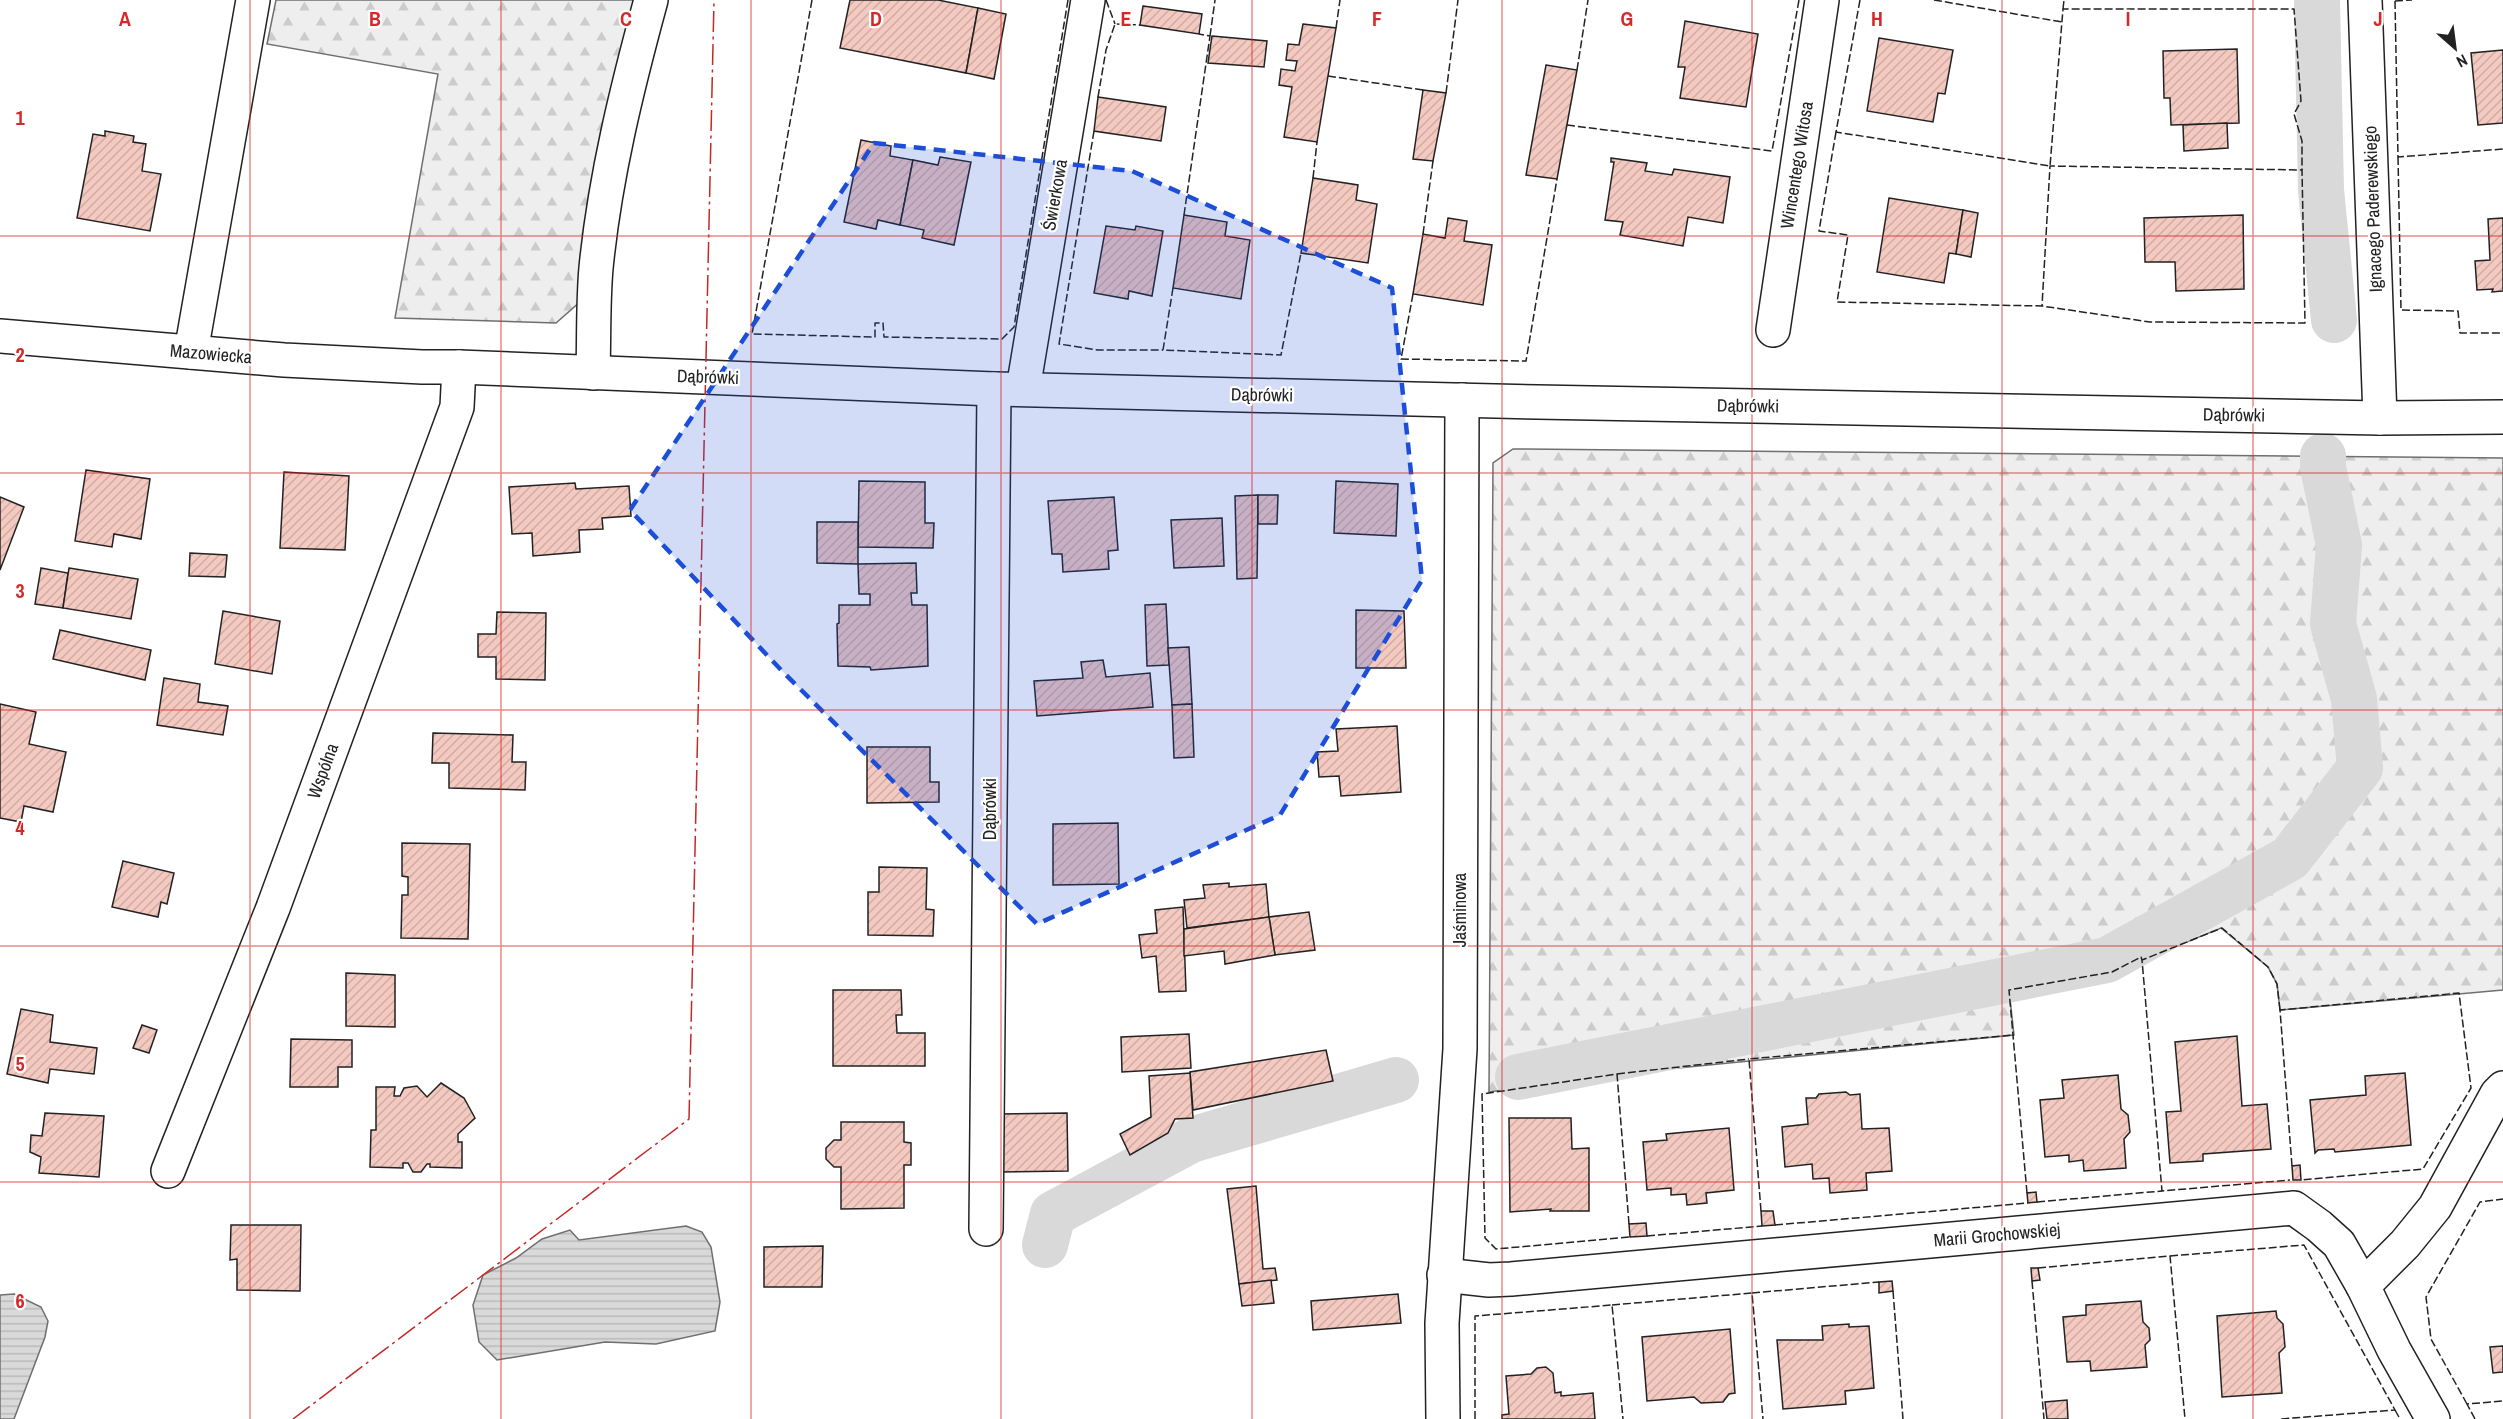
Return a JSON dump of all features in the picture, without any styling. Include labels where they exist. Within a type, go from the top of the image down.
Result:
[{"type":"street","points":[[190,352],[252,0]]},
{"type":"street","points":[[593,373],[596,270],[603,208],[629,80],[651,0]]},
{"type":"street","name":"Świerkowa","points":[[1008,389],[1088,0]]},
{"type":"street","name":"Wincentego Witosa","points":[[1773,330],[1822,0]]},
{"type":"street","name":"Ignacego Paderewskiego","points":[[2365,0],[2380,418]]},
{"type":"street","name":"Mazowiecka","points":[[0,336],[422,368]]},
{"type":"street","name":"Dąbrówki","points":[[422,368],[459,367],[1008,389],[1462,400],[2380,418],[2503,417]]},
{"type":"street","name":"Wspólna","points":[[168,1171],[273,908],[457,407],[459,367]]},
{"type":"street","name":"Dąbrówki","points":[[986,1229],[1008,389]]},
{"type":"street","name":"Jaśminowa","points":[[1443,1419],[1444,1275],[1460,1049],[1462,400]]},
{"type":"street","points":[[2363,1286],[2405,1245],[2435,1207],[2497,1094],[2503,1088]]},
{"type":"street","name":"Marii Grochowskiej","points":[[1444,1275],[1511,1279],[2294,1208],[2339,1244],[2433,1419]]},
{"type":"highlighted area","points":[[874,143],[1132,171],[1392,288],[1422,580],[1280,815],[1037,924],[783,672],[630,510]]},
{"type":"green space","points":[[276,0],[635,0],[582,300],[556,323],[395,318],[438,74],[267,44]]},
{"type":"green space","points":[[1513,449],[2503,458],[2503,990],[2280,1010],[2277,984],[2268,967],[2221,928],[2142,960],[2141,957],[2112,972],[2009,990],[2014,1035],[1617,1074],[1489,1092],[1493,463]]},
{"type":"shaded area","points":[[686,1226],[702,1232],[711,1247],[720,1302],[715,1331],[656,1344],[605,1342],[497,1360],[479,1342],[473,1305],[483,1275],[516,1258],[542,1239],[570,1230],[579,1240]]},
{"type":"shaded area","points":[[14,1294],[41,1307],[48,1321],[45,1337],[14,1419],[0,1419],[0,1295]]},
{"type":"building","points":[[850,0],[938,0],[978,8],[966,73],[840,48]]},
{"type":"building","points":[[1143,6],[1202,14],[1199,34],[1140,25]]},
{"type":"building","points":[[978,8],[1006,14],[994,79],[966,73]]},
{"type":"building","points":[[1685,21],[1758,34],[1746,107],[1680,98],[1685,67],[1678,67]]},
{"type":"building","points":[[1303,24],[1336,28],[1317,142],[1284,137],[1292,87],[1279,85],[1281,69],[1295,71],[1297,61],[1286,60],[1288,44],[1299,45]]},
{"type":"building","points":[[1212,36],[1267,41],[1264,67],[1208,63]]},
{"type":"building","points":[[1879,38],[1953,50],[1945,94],[1938,93],[1933,122],[1867,111]]},
{"type":"building","points":[[2237,49],[2239,123],[2171,125],[2170,98],[2164,98],[2163,51]]},
{"type":"building","points":[[2503,50],[2503,123],[2478,125],[2471,53]]},
{"type":"building","points":[[1546,65],[1577,70],[1557,179],[1526,175]]},
{"type":"building","points":[[1423,90],[1446,93],[1433,161],[1413,159]]},
{"type":"building","points":[[1098,97],[1166,107],[1161,141],[1094,131]]},
{"type":"building","points":[[2227,123],[2228,148],[2184,151],[2183,125]]},
{"type":"building","points":[[105,131],[134,136],[133,142],[146,144],[142,171],[161,174],[150,231],[77,218],[93,134],[105,136]]},
{"type":"building","points":[[861,140],[891,146],[890,156],[913,160],[900,225],[878,220],[876,229],[844,222]]},
{"type":"building","points":[[940,157],[971,162],[954,245],[922,238],[924,230],[900,225],[913,160],[938,165]]},
{"type":"building","points":[[1611,158],[1647,163],[1645,171],[1672,175],[1674,169],[1730,177],[1723,223],[1688,217],[1683,246],[1620,235],[1623,222],[1605,220],[1614,162],[1611,162]]},
{"type":"building","points":[[1313,178],[1358,185],[1356,200],[1377,204],[1368,263],[1301,253]]},
{"type":"building","points":[[1889,198],[1963,210],[1956,254],[1949,253],[1944,283],[1877,272]]},
{"type":"building","points":[[1963,210],[1978,213],[1971,257],[1956,254]]},
{"type":"building","points":[[1184,215],[1227,222],[1225,236],[1250,240],[1241,299],[1173,288]]},
{"type":"building","points":[[2243,215],[2244,289],[2176,291],[2175,262],[2145,262],[2144,218]]},
{"type":"building","points":[[1448,218],[1467,221],[1464,241],[1492,245],[1483,305],[1413,294],[1423,234],[1445,238]]},
{"type":"building","points":[[2503,218],[2503,291],[2477,290],[2475,261],[2490,260],[2488,219]]},
{"type":"building","points":[[1106,226],[1135,230],[1136,226],[1163,231],[1152,296],[1129,291],[1128,299],[1094,293]]},
{"type":"building","points":[[86,470],[150,479],[141,539],[114,534],[112,547],[75,541]]},
{"type":"building","points":[[284,472],[349,476],[345,550],[280,548]]},
{"type":"building","points":[[859,481],[925,482],[925,523],[934,523],[933,548],[858,547]]},
{"type":"building","points":[[1336,481],[1398,484],[1396,536],[1334,533]]},
{"type":"building","points":[[575,483],[576,489],[629,486],[631,516],[602,518],[603,529],[579,530],[580,552],[533,556],[532,533],[512,534],[509,487]]},
{"type":"building","points":[[1258,495],[1257,578],[1237,579],[1235,496]]},
{"type":"building","points":[[1258,495],[1278,495],[1277,524],[1258,524]]},
{"type":"building","points":[[0,497],[24,507],[0,570]]},
{"type":"building","points":[[1114,497],[1118,550],[1108,551],[1109,569],[1063,572],[1062,554],[1052,554],[1048,501]]},
{"type":"building","points":[[1222,518],[1224,566],[1174,568],[1171,520]]},
{"type":"building","points":[[817,522],[858,522],[858,564],[817,563]]},
{"type":"building","points":[[190,553],[227,555],[225,577],[189,576]]},
{"type":"building","points":[[916,563],[917,593],[911,593],[912,605],[927,605],[928,666],[871,670],[870,667],[838,666],[839,605],[870,605],[870,594],[859,594],[858,564]]},
{"type":"building","points":[[41,568],[68,573],[63,608],[35,604]]},
{"type":"building","points":[[69,568],[138,579],[131,619],[63,608]]},
{"type":"building","points":[[1166,604],[1169,665],[1147,666],[1145,605]]},
{"type":"building","points":[[1356,610],[1404,611],[1406,668],[1356,668]]},
{"type":"building","points":[[223,611],[280,621],[272,674],[215,664]]},
{"type":"building","points":[[497,612],[546,613],[545,680],[496,679],[496,657],[478,657],[478,634],[496,634]]},
{"type":"building","points":[[60,630],[151,650],[145,680],[53,659]]},
{"type":"building","points":[[1189,647],[1192,704],[1172,705],[1168,648]]},
{"type":"building","points":[[1103,660],[1106,677],[1150,673],[1153,707],[1037,716],[1034,681],[1083,678],[1081,662]]},
{"type":"building","points":[[164,678],[200,684],[198,702],[228,706],[223,735],[157,725]]},
{"type":"building","points":[[0,704],[36,712],[29,744],[66,752],[53,812],[24,806],[21,822],[0,818]]},
{"type":"building","points":[[1192,704],[1194,757],[1174,758],[1172,705]]},
{"type":"building","points":[[1397,726],[1401,792],[1341,796],[1339,776],[1319,777],[1317,752],[1338,751],[1336,729]]},
{"type":"building","points":[[433,733],[513,735],[512,762],[526,762],[525,790],[449,788],[449,763],[432,763]]},
{"type":"building","points":[[867,747],[930,747],[930,782],[939,782],[939,802],[867,803]]},
{"type":"building","points":[[1118,823],[1119,884],[1053,885],[1053,824]]},
{"type":"building","points":[[402,843],[470,844],[468,939],[401,938],[402,895],[408,895],[408,877],[402,876]]},
{"type":"building","points":[[123,861],[174,873],[167,904],[161,902],[158,917],[112,907]]},
{"type":"building","points":[[879,867],[927,868],[926,909],[934,910],[933,936],[868,935],[868,892],[879,892]]},
{"type":"building","points":[[1229,883],[1229,887],[1266,884],[1269,917],[1187,928],[1184,900],[1205,898],[1203,885]]},
{"type":"building","points":[[1183,907],[1186,991],[1159,992],[1156,956],[1142,958],[1139,935],[1157,933],[1155,910]]},
{"type":"building","points":[[1309,912],[1315,950],[1275,955],[1269,917]]},
{"type":"building","points":[[1269,917],[1275,955],[1225,964],[1224,951],[1184,956],[1184,929]]},
{"type":"building","points":[[346,973],[395,975],[395,1027],[346,1026]]},
{"type":"building","points":[[833,990],[901,990],[902,1015],[896,1015],[897,1033],[925,1033],[925,1066],[833,1066]]},
{"type":"building","points":[[21,1009],[53,1015],[50,1042],[97,1048],[94,1074],[50,1069],[48,1083],[7,1074]]},
{"type":"building","points":[[142,1025],[157,1030],[149,1053],[133,1048]]},
{"type":"building","points":[[1189,1034],[1191,1068],[1122,1072],[1121,1037]]},
{"type":"building","points":[[2237,1036],[2242,1106],[2267,1104],[2271,1149],[2203,1154],[2203,1161],[2170,1163],[2166,1112],[2181,1111],[2175,1042]]},
{"type":"building","points":[[291,1039],[352,1040],[352,1067],[338,1067],[338,1087],[290,1087]]},
{"type":"building","points":[[1326,1050],[1333,1081],[1193,1110],[1190,1072]]},
{"type":"building","points":[[1190,1073],[1193,1118],[1175,1119],[1168,1133],[1130,1155],[1120,1134],[1151,1117],[1149,1076]]},
{"type":"building","points":[[2405,1073],[2411,1145],[2335,1152],[2334,1149],[2318,1150],[2315,1153],[2310,1100],[2366,1095],[2365,1076]]},
{"type":"building","points":[[2118,1075],[2121,1109],[2128,1115],[2130,1132],[2124,1139],[2126,1168],[2084,1171],[2083,1160],[2069,1162],[2069,1155],[2045,1157],[2040,1100],[2064,1098],[2062,1080]]},
{"type":"building","points":[[441,1083],[464,1098],[475,1118],[458,1134],[458,1142],[462,1142],[462,1168],[430,1167],[430,1164],[427,1164],[421,1172],[413,1172],[408,1163],[403,1163],[403,1168],[370,1167],[371,1130],[376,1130],[376,1087],[395,1087],[394,1096],[400,1096],[404,1088],[417,1086],[427,1097]]},
{"type":"building","points":[[1846,1092],[1850,1095],[1860,1094],[1862,1129],[1889,1128],[1892,1171],[1866,1173],[1867,1190],[1830,1193],[1829,1178],[1813,1179],[1812,1164],[1785,1167],[1782,1127],[1808,1124],[1806,1098],[1816,1098],[1819,1094]]},
{"type":"building","points":[[45,1113],[104,1116],[99,1177],[39,1173],[41,1157],[30,1152],[31,1135],[42,1136]]},
{"type":"building","points":[[1067,1113],[1068,1171],[1000,1172],[999,1114]]},
{"type":"building","points":[[1509,1118],[1571,1118],[1572,1149],[1589,1148],[1589,1211],[1550,1211],[1551,1209],[1510,1212]]},
{"type":"building","points":[[841,1122],[904,1122],[904,1142],[911,1143],[911,1165],[904,1165],[904,1208],[841,1209],[841,1167],[834,1167],[826,1159],[826,1148],[834,1140],[841,1140]]},
{"type":"building","points":[[1729,1128],[1734,1190],[1706,1193],[1707,1203],[1687,1205],[1686,1194],[1671,1195],[1671,1188],[1647,1190],[1643,1142],[1667,1140],[1666,1134]]},
{"type":"building","points":[[2300,1165],[2301,1180],[2293,1180],[2292,1166]]},
{"type":"building","points":[[1256,1186],[1263,1269],[1275,1268],[1277,1280],[1239,1284],[1227,1189]]},
{"type":"building","points":[[2036,1192],[2037,1202],[2028,1203],[2027,1193]]},
{"type":"building","points":[[1761,1211],[1773,1211],[1775,1225],[1762,1226]]},
{"type":"building","points":[[1646,1223],[1647,1236],[1630,1237],[1629,1224]]},
{"type":"building","points":[[231,1225],[301,1225],[300,1291],[237,1290],[237,1259],[230,1260]]},
{"type":"building","points":[[823,1246],[822,1287],[764,1287],[764,1247]]},
{"type":"building","points":[[2031,1268],[2038,1268],[2040,1280],[2032,1281]]},
{"type":"building","points":[[1271,1280],[1274,1303],[1242,1306],[1239,1284]]},
{"type":"building","points":[[1892,1281],[1893,1291],[1879,1293],[1879,1282]]},
{"type":"building","points":[[1398,1294],[1401,1323],[1313,1330],[1311,1301]]},
{"type":"building","points":[[2141,1301],[2143,1322],[2149,1328],[2150,1340],[2145,1345],[2147,1367],[2091,1371],[2090,1361],[2067,1362],[2063,1317],[2086,1315],[2086,1305]]},
{"type":"building","points":[[2276,1311],[2277,1318],[2283,1324],[2285,1347],[2279,1353],[2282,1393],[2222,1397],[2217,1316]]},
{"type":"building","points":[[1849,1324],[1849,1327],[1869,1326],[1874,1388],[1845,1391],[1846,1404],[1783,1409],[1777,1340],[1823,1340],[1822,1326]]},
{"type":"building","points":[[1730,1329],[1735,1393],[1729,1394],[1723,1402],[1701,1403],[1694,1397],[1647,1401],[1642,1337]]},
{"type":"building","points":[[2503,1346],[2503,1372],[2493,1373],[2490,1347]]},
{"type":"building","points":[[1546,1367],[1553,1373],[1555,1393],[1561,1392],[1561,1396],[1593,1393],[1595,1419],[1502,1419],[1502,1415],[1509,1414],[1506,1376],[1531,1374],[1537,1368]]},
{"type":"building","points":[[2067,1400],[2068,1419],[2047,1419],[2045,1402]]},
{"type":"waterway","points":[[2317,0],[2321,190],[2334,320]]},
{"type":"waterway","points":[[1518,1077],[2107,960],[2290,858],[2360,768],[2354,699],[2333,624],[2339,545],[2323,467],[2323,456]]},
{"type":"waterway","points":[[1045,1245],[1053,1214],[1191,1140],[1396,1080]]},
{"type":"fence","points":[[812,0],[752,334],[875,337],[875,323],[883,323],[884,337],[1002,339],[1014,327],[1068,0]]},
{"type":"fence","points":[[1106,0],[1115,24]]},
{"type":"fence","points":[[1210,36],[1215,0]]},
{"type":"fence","points":[[1336,28],[1340,0]]},
{"type":"fence","points":[[1446,93],[1458,0]]},
{"type":"fence","points":[[1577,70],[1588,0]]},
{"type":"fence","points":[[1567,125],[1772,151],[1799,0]]},
{"type":"fence","points":[[1860,0],[1836,132],[2050,166],[2063,9],[2294,9],[2301,101],[2294,114],[2302,141],[2302,170]]},
{"type":"fence","points":[[1934,0],[2062,22]]},
{"type":"fence","points":[[2063,9],[2064,0]]},
{"type":"fence","points":[[2395,1],[2412,0]]},
{"type":"fence","points":[[2395,1],[2398,157],[2503,149]]},
{"type":"fence","points":[[1098,97],[1106,50],[1115,24],[1140,25]]},
{"type":"fence","points":[[1184,215],[1210,36],[1199,34]]},
{"type":"fence","points":[[1328,76],[1423,90]]},
{"type":"fence","points":[[1094,131],[1059,344],[1098,350],[1163,350]]},
{"type":"fence","points":[[1836,132],[1819,231],[1848,235],[1837,302],[2042,306],[2150,322],[2305,323],[2302,170],[2050,166],[2042,306]]},
{"type":"fence","points":[[1313,178],[1317,142]]},
{"type":"fence","points":[[2398,157],[2401,310],[2458,311],[2460,333],[2503,333]]},
{"type":"fence","points":[[1423,234],[1433,161]]},
{"type":"fence","points":[[1413,294],[1401,359],[1526,361],[1557,179]]},
{"type":"fence","points":[[1173,288],[1163,350],[1281,355],[1301,253]]},
{"type":"fence","points":[[2280,1010],[2277,984],[2268,967],[2222,928],[2142,960],[2162,1191],[2290,1180]]},
{"type":"fence","points":[[2027,1193],[2009,990],[2112,972],[2141,957],[2142,960]]},
{"type":"fence","points":[[2292,1166],[2280,1010],[2459,993],[2471,1088],[2423,1169],[2301,1180]]},
{"type":"fence","points":[[1761,1211],[1749,1059],[2014,1035]]},
{"type":"fence","points":[[1617,1074],[1749,1059]]},
{"type":"fence","points":[[1629,1224],[1617,1074],[1482,1094],[1485,1238],[1496,1249],[1630,1237]]},
{"type":"fence","points":[[2037,1202],[2162,1191]]},
{"type":"fence","points":[[2467,1404],[2431,1339],[2426,1297],[2480,1202],[2503,1199]]},
{"type":"fence","points":[[1775,1225],[2028,1203]]},
{"type":"fence","points":[[1647,1236],[1762,1226]]},
{"type":"fence","points":[[2170,1256],[2304,1245],[2395,1410],[2281,1419]]},
{"type":"fence","points":[[2038,1268],[2170,1256],[2185,1419]]},
{"type":"fence","points":[[2032,1281],[2044,1419]]},
{"type":"fence","points":[[1752,1293],[1879,1282]]},
{"type":"fence","points":[[1893,1291],[1903,1419]]},
{"type":"fence","points":[[1612,1305],[1752,1293],[1763,1419]]},
{"type":"fence","points":[[1475,1419],[1475,1316],[1612,1305],[1623,1419]]},
{"type":"fence","points":[[2475,1419],[2467,1404],[2503,1401]]},
{"type":"fence","points":[[2395,1410],[2400,1419]]},
{"type":"power","points":[[293,1419],[689,1119],[714,0]]}]
